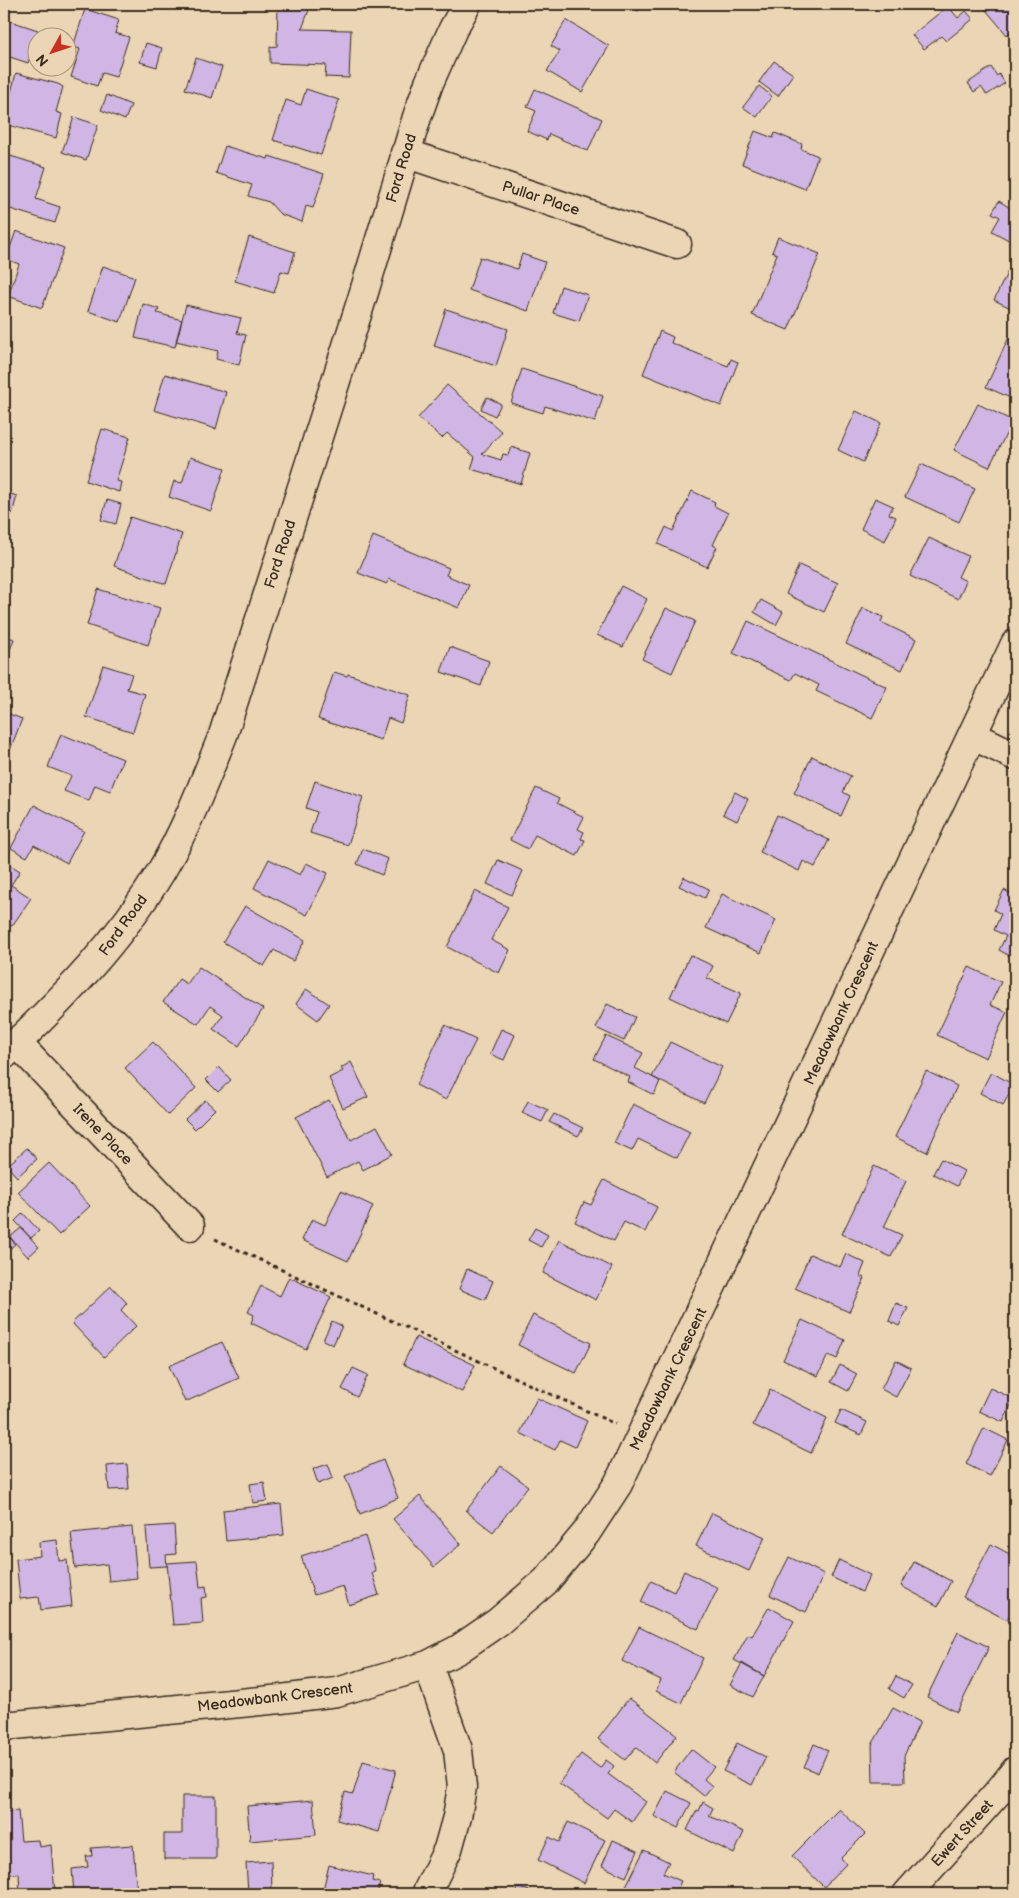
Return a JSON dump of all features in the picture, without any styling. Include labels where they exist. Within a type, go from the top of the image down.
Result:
[{"type":"street","name":"Ford Road","points":[[10,1049],[64,997],[100,956],[140,902],[162,870],[203,785],[223,734],[361,302],[405,153],[429,83],[453,29],[467,4]]},
{"type":"street","name":"Pullar Place","points":[[405,153],[677,244]]},
{"type":"street","name":"Meadowbank Crescent","points":[[4,1726],[338,1692],[428,1665],[458,1650],[498,1622],[546,1582],[586,1533],[613,1492],[641,1436],[1015,644]]},
{"type":"street","points":[[972,735],[1015,756]]},
{"type":"street","name":"Irene Place","points":[[10,1049],[190,1226]]},
{"type":"street","points":[[426,1894],[448,1849],[457,1817],[462,1787],[458,1750],[428,1665]]},
{"type":"street","name":"Ewert Street","points":[[907,1894],[1015,1771]]},
{"type":"path","points":[[190,1226],[235,1249],[641,1436]]},
{"type":"building","points":[[278,4],[300,4],[310,7],[302,29],[351,30],[349,78],[325,77],[326,65],[270,63],[270,47],[277,46]]},
{"type":"building","points":[[628,4],[643,4],[638,11]]},
{"type":"building","points":[[981,4],[1015,4],[1015,28],[1007,35]]},
{"type":"building","points":[[948,6],[958,18],[966,11],[973,19],[946,41],[941,36],[924,49],[912,35]]},
{"type":"building","points":[[85,9],[119,20],[115,33],[129,37],[116,77],[102,73],[97,86],[74,78],[78,78],[78,55],[80,49],[78,48],[78,31]]},
{"type":"building","points":[[4,19],[32,28],[28,28],[28,63],[4,55]]},
{"type":"building","points":[[566,20],[609,46],[582,92],[547,71],[560,51],[551,46]]},
{"type":"building","points":[[146,43],[162,48],[157,67],[140,62]]},
{"type":"building","points":[[196,58],[222,67],[212,98],[185,89]]},
{"type":"building","points":[[774,61],[793,74],[778,96],[759,82]]},
{"type":"building","points":[[1015,63],[1015,77],[1009,67]]},
{"type":"building","points":[[991,67],[1005,83],[987,95],[981,87],[974,92],[968,83]]},
{"type":"building","points":[[16,73],[63,87],[56,112],[62,114],[56,138],[4,124],[4,103],[8,104]]},
{"type":"building","points":[[759,86],[772,96],[757,117],[743,107]]},
{"type":"building","points":[[306,89],[339,100],[321,155],[273,140],[286,100],[301,105]]},
{"type":"building","points":[[535,89],[602,119],[588,151],[549,134],[547,140],[527,131],[536,111],[527,107]]},
{"type":"building","points":[[107,95],[131,105],[125,120],[101,110]]},
{"type":"building","points":[[74,117],[98,125],[86,160],[62,152]]},
{"type":"building","points":[[755,131],[773,138],[775,133],[802,144],[801,149],[818,156],[805,189],[742,164]]},
{"type":"building","points":[[225,146],[268,159],[269,156],[324,174],[313,208],[306,206],[302,222],[280,214],[269,202],[248,196],[252,185],[216,173]]},
{"type":"building","points":[[4,154],[46,167],[36,199],[60,207],[55,223],[4,207]]},
{"type":"building","points":[[999,201],[1015,211],[1014,243],[992,231],[1000,217],[992,213]]},
{"type":"building","points":[[16,231],[64,248],[42,308],[8,296],[19,264],[6,259]]},
{"type":"building","points":[[249,237],[295,252],[289,273],[281,271],[274,293],[235,281]]},
{"type":"building","points":[[778,237],[820,254],[788,330],[752,315],[777,254],[772,252]]},
{"type":"building","points":[[522,254],[545,262],[528,311],[469,290],[480,257],[517,269]]},
{"type":"building","points":[[103,266],[135,277],[120,322],[88,311]]},
{"type":"building","points":[[1010,267],[1015,270],[1015,310],[994,300]]},
{"type":"building","points":[[561,286],[588,295],[579,321],[553,313]]},
{"type":"building","points":[[143,304],[159,309],[157,313],[182,320],[175,347],[135,338]]},
{"type":"building","points":[[186,305],[241,318],[237,333],[246,335],[239,365],[216,359],[218,351],[176,341]]},
{"type":"building","points":[[446,309],[508,329],[496,366],[434,346]]},
{"type":"building","points":[[660,331],[673,337],[671,343],[728,366],[731,359],[738,362],[721,406],[643,374]]},
{"type":"building","points":[[1008,339],[1015,343],[1015,400],[986,387]]},
{"type":"building","points":[[522,369],[603,396],[595,422],[545,406],[543,413],[511,403]]},
{"type":"building","points":[[165,374],[226,392],[216,429],[154,410]]},
{"type":"building","points":[[447,385],[502,432],[482,454],[501,460],[503,454],[508,455],[511,447],[530,453],[521,484],[471,469],[475,457],[447,433],[442,438],[418,418]]},
{"type":"building","points":[[487,397],[501,404],[495,416],[481,409]]},
{"type":"building","points":[[978,404],[1013,421],[989,467],[954,450]]},
{"type":"building","points":[[856,411],[881,423],[863,462],[838,450]]},
{"type":"building","points":[[102,429],[130,437],[116,481],[121,482],[119,492],[86,481]]},
{"type":"building","points":[[190,457],[225,468],[211,511],[169,497],[174,481],[182,483]]},
{"type":"building","points":[[921,464],[975,489],[959,522],[905,497]]},
{"type":"building","points":[[692,491],[715,502],[714,506],[728,513],[713,545],[717,547],[707,567],[658,544],[666,527],[673,531]]},
{"type":"building","points":[[4,492],[17,496],[12,514],[4,512]]},
{"type":"building","points":[[875,498],[893,506],[889,514],[896,517],[885,541],[861,529]]},
{"type":"building","points":[[107,500],[121,504],[116,524],[101,520]]},
{"type":"building","points":[[130,517],[182,534],[166,584],[114,566]]},
{"type":"building","points":[[373,536],[449,568],[446,575],[469,585],[459,608],[389,579],[387,584],[358,573]]},
{"type":"building","points":[[929,538],[968,556],[958,577],[966,581],[958,599],[910,576]]},
{"type":"building","points":[[799,565],[838,583],[824,612],[786,594]]},
{"type":"building","points":[[621,586],[647,599],[623,647],[597,635]]},
{"type":"building","points":[[98,589],[160,608],[148,645],[87,625]]},
{"type":"building","points":[[761,600],[783,612],[776,625],[754,612]]},
{"type":"building","points":[[666,608],[695,621],[672,673],[642,659]]},
{"type":"building","points":[[863,608],[883,617],[881,622],[916,639],[902,670],[846,644]]},
{"type":"building","points":[[748,621],[887,687],[872,718],[816,691],[819,685],[795,673],[791,680],[733,653]]},
{"type":"building","points":[[4,635],[14,639],[4,666]]},
{"type":"building","points":[[450,647],[489,661],[481,686],[441,672]]},
{"type":"building","points":[[103,665],[132,674],[127,689],[145,694],[133,732],[86,717]]},
{"type":"building","points":[[334,672],[347,676],[348,674],[410,695],[401,723],[388,718],[381,740],[318,719]]},
{"type":"building","points":[[4,712],[22,719],[10,750],[4,747]]},
{"type":"building","points":[[61,734],[123,759],[110,791],[95,785],[89,801],[64,791],[71,776],[48,767]]},
{"type":"building","points":[[812,756],[851,776],[843,792],[850,796],[841,816],[794,793]]},
{"type":"building","points":[[315,781],[363,797],[348,845],[310,833],[317,812],[306,808]]},
{"type":"building","points":[[536,788],[559,799],[557,803],[584,817],[578,829],[584,832],[581,839],[585,840],[577,856],[535,835],[528,849],[510,840]]},
{"type":"building","points":[[735,792],[748,799],[737,821],[723,814]]},
{"type":"building","points":[[34,805],[84,831],[67,863],[34,845],[27,857],[11,848]]},
{"type":"building","points":[[777,815],[829,840],[815,867],[803,861],[799,871],[760,852]]},
{"type":"building","points":[[363,849],[388,859],[382,875],[357,864]]},
{"type":"building","points":[[269,859],[300,875],[306,863],[328,873],[307,915],[254,888]]},
{"type":"building","points":[[498,860],[523,871],[512,895],[487,884]]},
{"type":"building","points":[[4,861],[20,871],[11,885],[31,898],[12,926],[4,921]]},
{"type":"building","points":[[684,877],[709,889],[705,898],[679,886]]},
{"type":"building","points":[[1004,890],[1015,896],[1015,959],[999,950],[1006,936],[994,930],[1001,914],[994,910]]},
{"type":"building","points":[[475,891],[508,907],[491,940],[510,950],[499,973],[447,947]]},
{"type":"building","points":[[722,894],[776,920],[761,953],[706,928]]},
{"type":"building","points":[[245,906],[305,940],[293,961],[274,950],[264,966],[223,942]]},
{"type":"building","points":[[690,955],[713,966],[707,978],[741,993],[726,1024],[670,997]]},
{"type":"building","points":[[199,967],[263,1009],[239,1046],[213,1029],[223,1015],[210,1006],[198,1024],[163,1002],[179,979],[187,984]]},
{"type":"building","points":[[969,967],[1001,982],[990,1005],[1007,1012],[986,1058],[937,1035]]},
{"type":"building","points":[[306,989],[329,1004],[318,1020],[296,1004]]},
{"type":"building","points":[[607,1004],[635,1017],[624,1041],[596,1028]]},
{"type":"building","points":[[445,1025],[476,1040],[446,1100],[416,1085]]},
{"type":"building","points":[[501,1029],[515,1035],[504,1060],[490,1054]]},
{"type":"building","points":[[606,1036],[643,1053],[635,1068],[660,1081],[654,1095],[628,1082],[630,1077],[594,1059]]},
{"type":"building","points":[[153,1042],[196,1088],[168,1115],[125,1068]]},
{"type":"building","points":[[670,1042],[722,1067],[704,1103],[652,1077]]},
{"type":"building","points":[[351,1062],[368,1097],[343,1108],[329,1078],[343,1071],[341,1068]]},
{"type":"building","points":[[219,1067],[231,1080],[218,1092],[206,1080]]},
{"type":"building","points":[[926,1071],[957,1086],[927,1152],[895,1137]]},
{"type":"building","points":[[991,1072],[1014,1085],[1003,1105],[980,1093]]},
{"type":"building","points":[[205,1100],[215,1109],[195,1129],[185,1119]]},
{"type":"building","points":[[329,1100],[351,1140],[377,1126],[392,1154],[363,1170],[358,1161],[327,1177],[296,1117]]},
{"type":"building","points":[[528,1101],[548,1110],[542,1122],[522,1113]]},
{"type":"building","points":[[633,1104],[690,1132],[677,1158],[638,1139],[632,1151],[614,1143]]},
{"type":"building","points":[[554,1114],[583,1128],[578,1136],[549,1122]]},
{"type":"building","points":[[27,1148],[37,1159],[17,1177],[7,1166]]},
{"type":"building","points":[[941,1159],[964,1171],[957,1186],[933,1174]]},
{"type":"building","points":[[49,1163],[90,1206],[59,1235],[18,1192]]},
{"type":"building","points":[[874,1166],[906,1181],[884,1227],[902,1235],[891,1257],[842,1234]]},
{"type":"building","points":[[604,1180],[657,1207],[645,1232],[624,1222],[614,1241],[575,1222],[584,1202],[591,1205]]},
{"type":"building","points":[[341,1191],[373,1206],[348,1261],[302,1240],[312,1219],[325,1225]]},
{"type":"building","points":[[23,1213],[39,1231],[31,1238],[15,1221]]},
{"type":"building","points":[[21,1228],[39,1247],[28,1257],[10,1237]]},
{"type":"building","points":[[535,1228],[548,1235],[541,1247],[528,1240]]},
{"type":"building","points":[[4,1230],[15,1244],[5,1253],[9,1256],[4,1261]]},
{"type":"building","points":[[559,1240],[612,1267],[596,1300],[543,1273]]},
{"type":"building","points":[[810,1254],[840,1267],[846,1254],[865,1263],[860,1276],[865,1278],[849,1312],[795,1288]]},
{"type":"building","points":[[467,1269],[493,1281],[485,1300],[459,1289]]},
{"type":"building","points":[[289,1277],[331,1297],[306,1349],[251,1323],[254,1315],[248,1312],[261,1286],[280,1296]]},
{"type":"building","points":[[111,1286],[127,1303],[121,1310],[136,1326],[104,1357],[72,1323]]},
{"type":"building","points":[[896,1303],[908,1308],[899,1326],[889,1321]]},
{"type":"building","points":[[533,1315],[591,1343],[576,1373],[518,1345]]},
{"type":"building","points":[[802,1320],[845,1340],[837,1359],[828,1355],[818,1376],[783,1360]]},
{"type":"building","points":[[332,1321],[342,1326],[333,1345],[323,1340]]},
{"type":"building","points":[[416,1337],[475,1365],[462,1392],[403,1364]]},
{"type":"building","points":[[222,1342],[239,1378],[185,1402],[169,1366]]},
{"type":"building","points":[[896,1360],[911,1368],[896,1397],[881,1389]]},
{"type":"building","points":[[840,1365],[857,1374],[848,1391],[831,1382]]},
{"type":"building","points":[[353,1368],[368,1375],[357,1397],[342,1389]]},
{"type":"building","points":[[990,1388],[1014,1399],[1003,1422],[979,1411]]},
{"type":"building","points":[[770,1390],[827,1418],[811,1453],[753,1425]]},
{"type":"building","points":[[537,1398],[587,1421],[575,1447],[560,1440],[555,1450],[520,1433]]},
{"type":"building","points":[[841,1410],[867,1422],[861,1435],[835,1423]]},
{"type":"building","points":[[984,1428],[1008,1440],[990,1476],[966,1464]]},
{"type":"building","points":[[383,1460],[398,1498],[360,1514],[345,1476]]},
{"type":"building","points":[[127,1464],[129,1489],[109,1490],[107,1466]]},
{"type":"building","points":[[328,1464],[333,1478],[318,1484],[313,1469]]},
{"type":"building","points":[[501,1466],[528,1486],[493,1532],[466,1511]]},
{"type":"building","points":[[264,1482],[267,1501],[253,1503],[250,1484]]},
{"type":"building","points":[[420,1496],[461,1544],[434,1567],[393,1519]]},
{"type":"building","points":[[281,1504],[284,1535],[226,1541],[223,1510]]},
{"type":"building","points":[[712,1513],[765,1537],[749,1571],[696,1546]]},
{"type":"building","points":[[174,1525],[176,1554],[166,1555],[167,1566],[149,1567],[146,1527]]},
{"type":"building","points":[[132,1527],[137,1578],[109,1581],[107,1564],[75,1568],[71,1533]]},
{"type":"building","points":[[365,1536],[376,1572],[372,1573],[379,1595],[349,1605],[343,1586],[314,1595],[301,1556]]},
{"type":"building","points":[[57,1540],[59,1561],[67,1560],[72,1606],[41,1610],[39,1597],[20,1599],[16,1559],[40,1556],[39,1542]]},
{"type":"building","points":[[991,1544],[1015,1557],[1015,1604],[1007,1620],[963,1597]]},
{"type":"building","points":[[789,1557],[824,1574],[806,1612],[770,1595]]},
{"type":"building","points":[[839,1560],[870,1575],[862,1592],[831,1577]]},
{"type":"building","points":[[197,1561],[200,1587],[206,1586],[207,1597],[201,1598],[203,1623],[173,1625],[167,1563]]},
{"type":"building","points":[[914,1562],[951,1581],[938,1606],[901,1586]]},
{"type":"building","points":[[684,1571],[718,1588],[698,1629],[641,1602],[651,1581],[674,1592]]},
{"type":"building","points":[[769,1607],[794,1621],[764,1676],[734,1660],[748,1634],[752,1636]]},
{"type":"building","points":[[639,1627],[703,1658],[681,1703],[656,1691],[661,1680],[622,1661]]},
{"type":"building","points":[[958,1632],[989,1647],[957,1712],[927,1697]]},
{"type":"building","points":[[742,1663],[764,1676],[753,1697],[730,1685]]},
{"type":"building","points":[[896,1676],[912,1685],[904,1698],[889,1689]]},
{"type":"building","points":[[629,1698],[677,1735],[655,1763],[636,1747],[625,1760],[598,1739]]},
{"type":"building","points":[[893,1708],[920,1722],[904,1756],[905,1782],[873,1782],[872,1745]]},
{"type":"building","points":[[737,1743],[766,1757],[752,1785],[723,1771]]},
{"type":"building","points":[[814,1744],[828,1750],[818,1773],[804,1767]]},
{"type":"building","points":[[691,1749],[714,1767],[704,1779],[712,1786],[704,1796],[674,1772]]},
{"type":"building","points":[[581,1754],[600,1768],[606,1760],[614,1766],[608,1774],[646,1802],[632,1822],[614,1809],[607,1818],[559,1783]]},
{"type":"building","points":[[363,1761],[396,1770],[379,1832],[337,1820],[345,1792],[353,1794]]},
{"type":"building","points":[[667,1791],[691,1803],[678,1828],[654,1816]]},
{"type":"building","points":[[182,1796],[216,1796],[216,1859],[164,1859],[164,1834],[182,1834]]},
{"type":"building","points":[[313,1800],[316,1835],[250,1841],[247,1806]]},
{"type":"building","points":[[703,1802],[713,1808],[709,1816],[744,1832],[734,1854],[687,1830]]},
{"type":"building","points":[[839,1809],[865,1834],[841,1858],[846,1864],[824,1887],[792,1856]]},
{"type":"building","points":[[18,1811],[21,1841],[38,1840],[39,1847],[51,1845],[55,1894],[20,1894],[19,1873],[4,1875],[4,1812]]},
{"type":"building","points":[[568,1822],[605,1840],[584,1883],[538,1860],[549,1837],[559,1842]]},
{"type":"building","points":[[613,1840],[638,1851],[626,1877],[602,1866]]},
{"type":"building","points":[[133,1845],[137,1894],[74,1894],[72,1869],[88,1867],[86,1856],[92,1856],[91,1848]]},
{"type":"building","points":[[644,1850],[669,1862],[663,1873],[681,1881],[675,1894],[622,1894]]},
{"type":"building","points":[[271,1861],[272,1890],[248,1892],[246,1863]]},
{"type":"building","points":[[329,1865],[373,1876],[372,1881],[380,1883],[377,1894],[322,1894]]},
{"type":"building","points":[[517,1888],[540,1893],[515,1894]]}]
